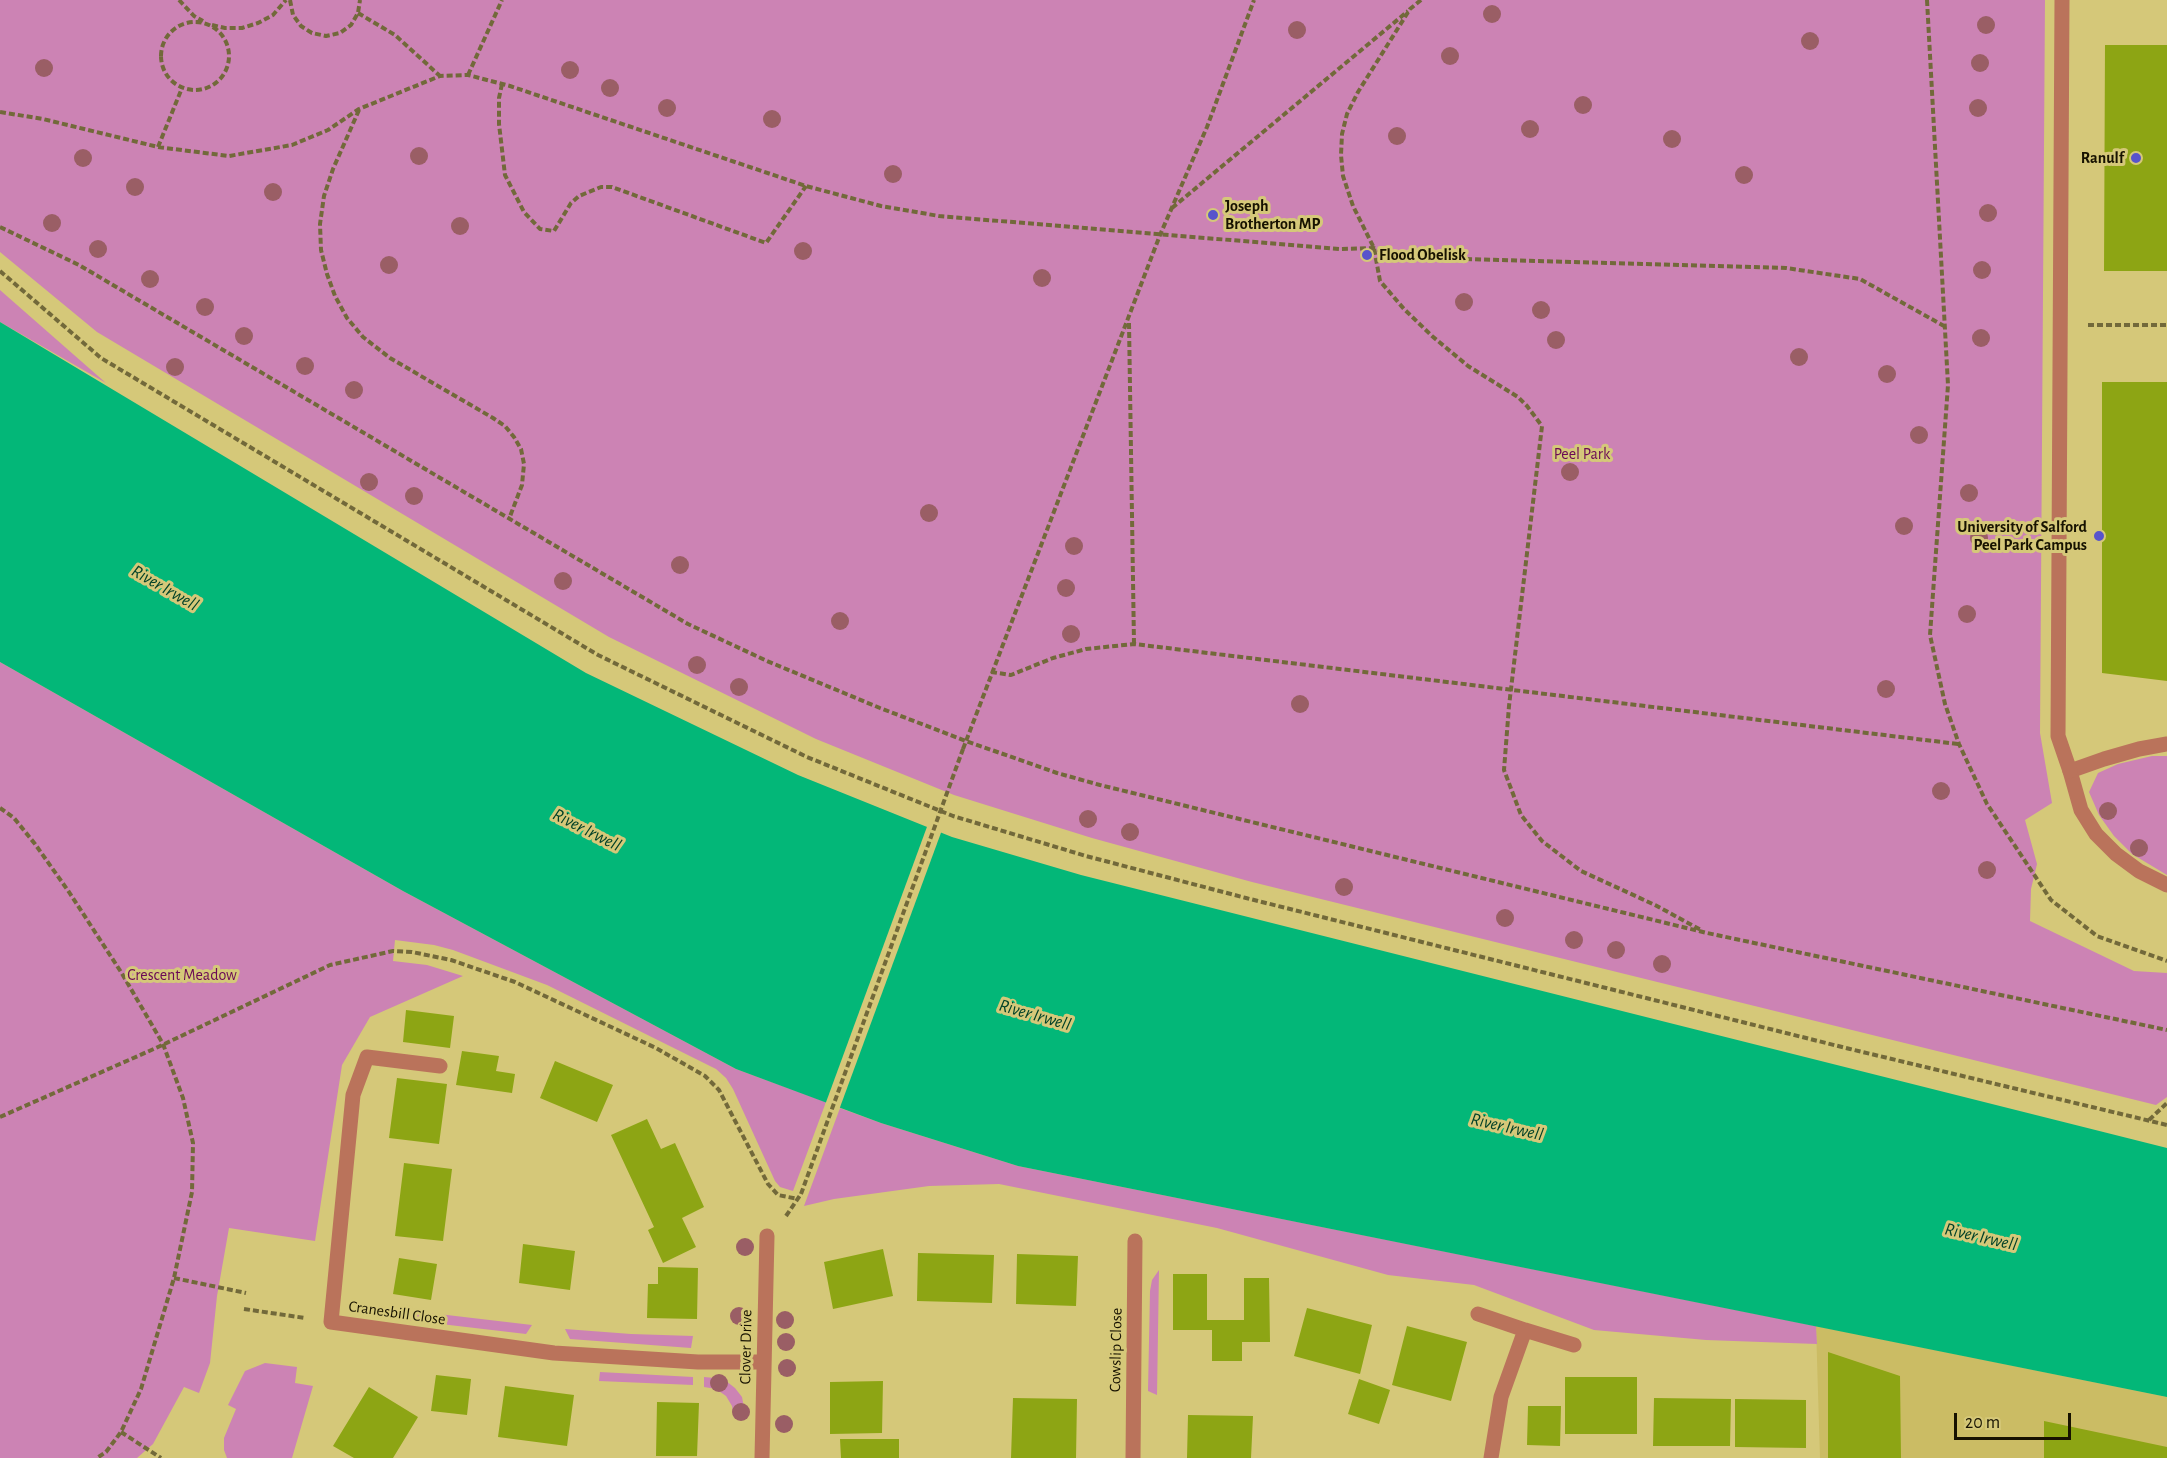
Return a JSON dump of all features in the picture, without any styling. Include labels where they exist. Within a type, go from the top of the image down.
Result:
[{"type":"street","points":[[2062,0],[2058,736],[2081,810],[2096,834],[2139,872],[2167,885]]},
{"type":"street","points":[[2070,771],[2113,756],[2167,744]]},
{"type":"street","name":"Cranesbill Close","points":[[440,1066],[367,1057],[353,1095],[331,1322],[548,1352],[698,1362],[764,1362]]},
{"type":"street","name":"Clover Drive","points":[[762,1458],[767,1236]]},
{"type":"street","name":"Cowslip Close","points":[[1133,1458],[1135,1241]]},
{"type":"street","points":[[1478,1314],[1574,1345]]},
{"type":"street","points":[[1491,1458],[1502,1397],[1525,1329]]},
{"type":"path","points":[[179,0],[194,16],[209,24],[219,31],[230,54],[228,66],[222,78],[212,86],[199,90],[182,88],[173,82],[165,72],[161,58],[162,45],[170,33],[181,24],[195,21],[209,24],[225,28],[242,28],[273,15],[288,0],[293,15],[301,26],[312,33],[326,36],[340,33],[351,25],[358,13],[360,0]]},
{"type":"path","points":[[468,75],[502,0]]},
{"type":"path","points":[[793,1207],[801,1194],[991,672],[1160,236],[1207,127],[1254,0]]},
{"type":"path","points":[[1171,209],[1421,0]]},
{"type":"path","points":[[1927,0],[1948,385],[1930,635],[1945,704],[1959,744],[1987,804],[2051,900],[2097,936],[2167,961]]},
{"type":"path","points":[[1410,9],[1358,92],[1347,114],[1342,134],[1343,176],[1353,206],[1374,248],[1380,280],[1404,309],[1432,336],[1468,366],[1518,397],[1542,426],[1511,690],[1504,770],[1521,815],[1542,841],[1581,871],[1655,904],[1707,933]]},
{"type":"path","points":[[358,13],[395,35],[440,76]]},
{"type":"path","points":[[0,112],[43,119],[158,147],[229,156],[292,145],[328,130],[359,109],[440,76],[468,75],[502,84],[806,186],[881,206],[939,216],[1160,236],[1339,249],[1374,248],[1395,257],[1786,268],[1860,279],[1944,326]]},
{"type":"path","points":[[502,84],[499,98],[499,124],[505,175],[524,212],[540,229],[554,231],[571,203],[579,196],[601,187],[612,187],[766,243],[806,186]]},
{"type":"path","points":[[158,147],[182,88]]},
{"type":"path","points":[[359,109],[324,196],[320,224],[321,250],[329,281],[347,318],[363,337],[390,358],[494,418],[514,436],[521,449],[524,464],[522,485],[508,519]]},
{"type":"path","points":[[0,227],[79,265],[688,624],[767,661],[966,741],[1057,773],[1100,785],[1707,933],[2167,1030]]},
{"type":"path","points":[[0,271],[101,358],[598,655],[807,757],[953,816],[1086,856],[1246,898],[2167,1125]]},
{"type":"path","points":[[1129,319],[1134,644]]},
{"type":"path","points":[[2060,325],[2167,325]]},
{"type":"path","points":[[991,672],[1011,675],[1053,658],[1086,649],[1134,644],[1959,744]]},
{"type":"path","points":[[0,808],[14,818],[69,892],[121,972],[163,1044],[183,1098],[193,1143],[192,1192],[174,1278],[141,1389],[121,1432],[106,1452],[97,1458]]},
{"type":"path","points":[[0,1117],[163,1044],[330,965],[393,951],[431,955],[515,982],[656,1048],[705,1076],[719,1090],[768,1184],[778,1195],[798,1200]]},
{"type":"path","points":[[2149,1121],[2167,1104]]},
{"type":"path","points":[[174,1278],[246,1293]]},
{"type":"path","points":[[244,1309],[331,1322]]},
{"type":"path","points":[[121,1432],[161,1458]]},
{"type":"shaded area","points":[[1816,1326],[2167,1397],[2167,1458],[1820,1458]]},
{"type":"green space","name":"Peel Park","points":[[0,0],[2045,0],[2040,733],[2052,803],[2025,820],[2037,864],[2031,889],[2030,921],[2134,971],[2167,973],[2167,1097],[2156,1105],[1252,882],[1092,838],[954,795],[816,739],[609,637],[97,332],[0,252]]},
{"type":"green space","points":[[0,290],[106,383],[0,322]]},
{"type":"green space","name":"Crescent Meadow","points":[[0,662],[403,891],[736,1069],[826,1102],[793,1191],[780,1187],[775,1181],[733,1089],[716,1069],[547,985],[453,950],[395,940],[393,961],[427,965],[463,976],[370,1017],[342,1065],[315,1241],[229,1228],[217,1296],[210,1363],[199,1393],[184,1387],[153,1444],[137,1458],[0,1458]]},
{"type":"green space","points":[[2152,756],[2167,756],[2167,875],[2132,854],[2114,836],[2099,815],[2089,792],[2098,773],[2118,764]]},
{"type":"green space","points":[[840,1108],[1018,1166],[1816,1326],[1817,1344],[1706,1340],[1594,1330],[1474,1285],[1388,1275],[1217,1228],[999,1184],[929,1186],[834,1199],[804,1206]]},
{"type":"green space","points":[[1159,1270],[1157,1395],[1148,1391],[1150,1291],[1152,1280]]},
{"type":"green space","points":[[362,1305],[532,1325],[526,1334],[381,1317],[369,1312]]},
{"type":"green space","points":[[565,1329],[693,1336],[691,1348],[570,1339]]},
{"type":"green space","points":[[265,1363],[297,1367],[295,1383],[313,1386],[292,1458],[227,1458],[224,1438],[236,1409],[228,1405],[245,1371]]},
{"type":"green space","points":[[600,1372],[693,1377],[693,1385],[599,1381]]},
{"type":"green space","points":[[704,1377],[726,1381],[735,1388],[742,1397],[746,1418],[734,1418],[732,1406],[726,1396],[716,1389],[704,1387]]},
{"type":"water","name":"River Irwell","points":[[0,322],[586,673],[798,775],[952,837],[1081,875],[2167,1148],[2167,1397],[1018,1166],[881,1123],[736,1069],[403,891],[0,662]]},
{"type":"pier","points":[[928,824],[942,830],[839,1110],[825,1105]]},
{"type":"building","name":"Ranulf","points":[[2105,45],[2167,45],[2167,271],[2104,271]]},
{"type":"building","points":[[2102,382],[2167,382],[2167,681],[2102,673]]},
{"type":"building","points":[[406,1010],[454,1016],[450,1048],[403,1042]]},
{"type":"building","points":[[462,1051],[499,1056],[496,1071],[515,1074],[512,1093],[456,1085]]},
{"type":"building","points":[[555,1061],[613,1085],[597,1122],[540,1098]]},
{"type":"building","points":[[397,1078],[447,1084],[439,1144],[389,1138]]},
{"type":"building","points":[[647,1119],[661,1149],[675,1143],[704,1207],[682,1218],[696,1247],[663,1263],[648,1230],[654,1227],[611,1135]]},
{"type":"building","points":[[404,1163],[452,1169],[443,1241],[395,1236]]},
{"type":"building","points":[[523,1244],[575,1251],[570,1290],[519,1283]]},
{"type":"building","points":[[883,1249],[893,1296],[833,1309],[824,1262]]},
{"type":"building","points":[[918,1253],[994,1255],[992,1303],[917,1301]]},
{"type":"building","points":[[1017,1254],[1078,1256],[1076,1306],[1016,1304]]},
{"type":"building","points":[[399,1258],[437,1264],[431,1300],[393,1294]]},
{"type":"building","points":[[658,1267],[698,1268],[697,1319],[647,1318],[648,1284],[658,1284]]},
{"type":"building","points":[[1173,1274],[1207,1274],[1207,1320],[1244,1320],[1244,1278],[1269,1278],[1270,1342],[1242,1342],[1242,1361],[1212,1361],[1212,1330],[1173,1330]]},
{"type":"building","points":[[1307,1308],[1372,1325],[1360,1374],[1294,1356]]},
{"type":"building","points":[[1407,1326],[1467,1342],[1451,1401],[1392,1385]]},
{"type":"building","points":[[1828,1352],[1900,1376],[1901,1458],[1828,1458]]},
{"type":"building","points":[[436,1375],[471,1379],[467,1415],[431,1411]]},
{"type":"building","points":[[1565,1377],[1637,1377],[1637,1434],[1565,1434]]},
{"type":"building","points":[[1359,1379],[1390,1390],[1379,1424],[1348,1414]]},
{"type":"building","points":[[883,1381],[882,1433],[830,1434],[830,1382]]},
{"type":"building","points":[[505,1386],[574,1395],[567,1446],[498,1437]]},
{"type":"building","points":[[369,1387],[418,1417],[393,1458],[354,1458],[333,1446]]},
{"type":"building","points":[[1013,1398],[1077,1399],[1076,1458],[1011,1458]]},
{"type":"building","points":[[1654,1398],[1731,1399],[1730,1446],[1653,1446]]},
{"type":"building","points":[[1735,1399],[1806,1400],[1806,1448],[1735,1447]]},
{"type":"building","points":[[657,1402],[699,1403],[697,1456],[656,1456]]},
{"type":"building","points":[[1528,1406],[1561,1406],[1560,1446],[1527,1445]]},
{"type":"building","points":[[1188,1415],[1253,1416],[1251,1458],[1187,1458]]},
{"type":"building","points":[[2044,1421],[2167,1447],[2167,1458],[2044,1458]]},
{"type":"building","points":[[840,1439],[899,1439],[899,1458],[841,1458]]},
{"type":"place","name":"Ranulf","points":[[2136,158]]},
{"type":"place","name":"Joseph Brotherton MP","points":[[1213,215]]},
{"type":"place","name":"Flood Obelisk","points":[[1367,255]]},
{"type":"place","name":"University of Salford Peel Park Campus","points":[[2099,536]]}]
